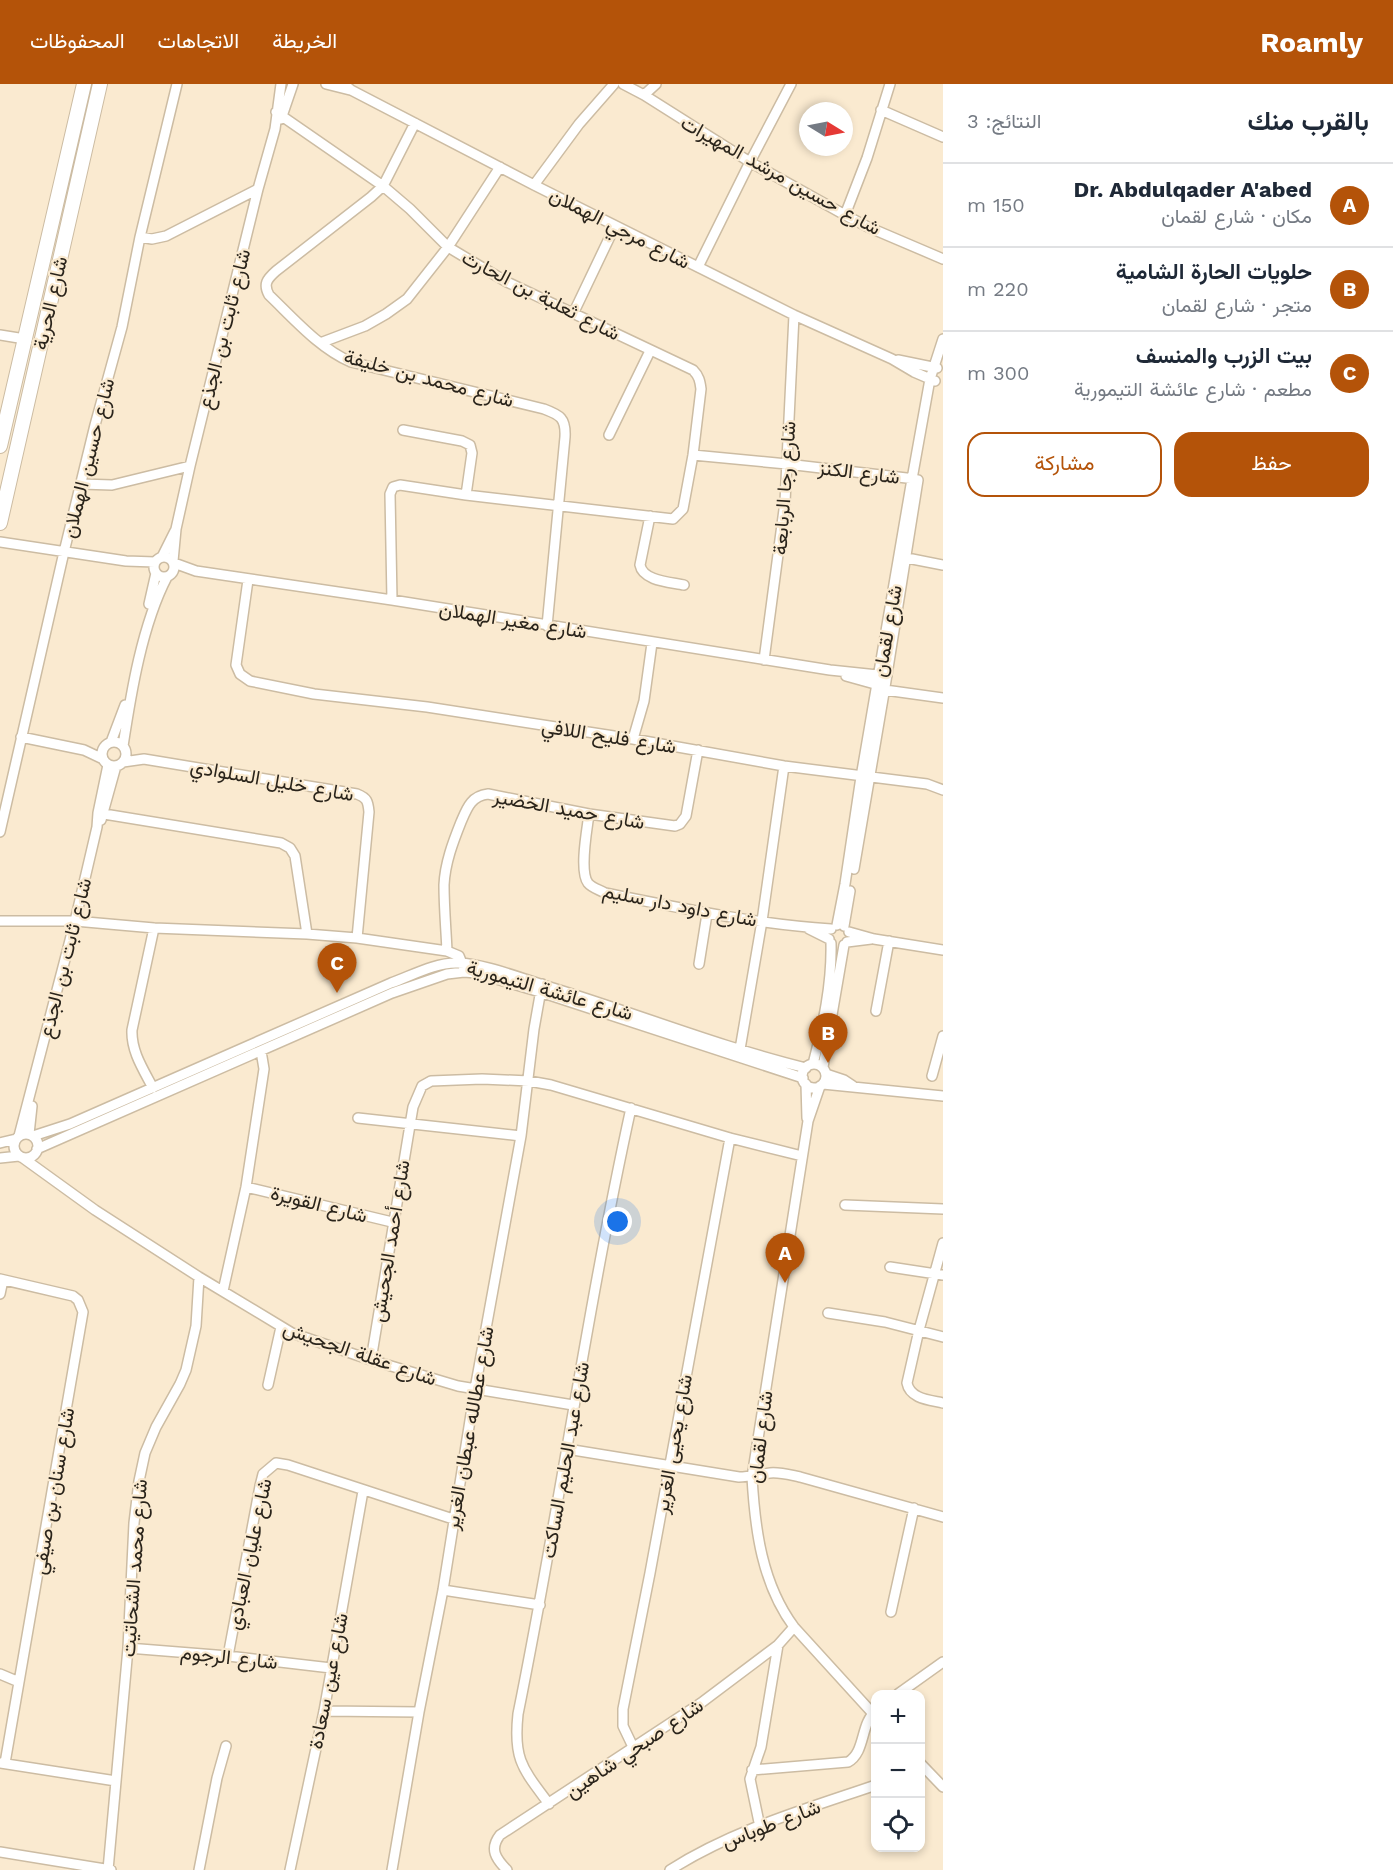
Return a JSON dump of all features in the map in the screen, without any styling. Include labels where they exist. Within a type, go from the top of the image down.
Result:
[{"type":"highway","name":"شارع الحرية","points":[[0,446],[84,84]]},
{"type":"highway","name":"شارع الحرية","points":[[0,523],[100,84]]},
{"type":"street","name":"شارع حسين الهملان","points":[[0,832],[63,552],[122,327],[140,237],[177,84]]},
{"type":"street","name":"شارع ثابت بن الجذع","points":[[279,114],[280,84]]},
{"type":"street","name":"شارع ثابت بن الجذع","points":[[173,562],[176,529],[190,466],[258,189],[279,114],[293,84]]},
{"type":"street","name":"شارع مرجي الهملان","points":[[326,84],[347,87],[615,226],[794,315],[892,359],[932,380]]},
{"type":"street","points":[[534,185],[579,124],[614,84]]},
{"type":"street","name":"شارع حسين مرشد المهيرات","points":[[623,84],[750,162],[844,215],[943,259]]},
{"type":"street","points":[[644,95],[656,84]]},
{"type":"street","points":[[699,267],[790,84]]},
{"type":"street","points":[[844,215],[864,166],[890,84]]},
{"type":"street","points":[[881,110],[943,137]]},
{"type":"street","name":"شارع ثعلبة بن الحارث","points":[[279,114],[383,186],[448,247],[507,282],[693,370],[699,378],[701,389],[693,455]]},
{"type":"street","name":"شارع محمد بن خليفة","points":[[416,123],[383,186],[268,278],[266,284],[269,295],[320,343],[341,358],[544,408],[556,413],[562,419],[565,426],[547,626]]},
{"type":"street","points":[[320,343],[365,326],[400,304],[414,291],[448,247],[500,167]]},
{"type":"street","points":[[140,237],[166,236],[258,189]]},
{"type":"street","points":[[573,314],[615,226]]},
{"type":"street","name":"شارع رجا الربابعة","points":[[764,660],[779,557],[787,464],[794,315]]},
{"type":"street","points":[[0,334],[25,339]]},
{"type":"street","name":"شارع لقمان","points":[[840,928],[845,884],[882,688],[932,380],[943,339]]},
{"type":"street","points":[[609,435],[650,351]]},
{"type":"street","name":"شارع لقمان","points":[[935,368],[943,354]]},
{"type":"street","name":"شارع مرجي الهملان","points":[[892,359],[935,368]]},
{"type":"street","points":[[403,430],[462,441],[470,446],[472,453],[466,495]]},
{"type":"street","points":[[392,600],[390,494],[393,487],[400,485],[673,519],[681,512],[693,455]]},
{"type":"street","name":"شارع الكنز","points":[[693,455],[915,479]]},
{"type":"street","points":[[81,484],[111,485],[190,466]]},
{"type":"street","points":[[650,516],[640,565],[641,570],[649,577],[684,585]]},
{"type":"street","name":"شارع ثابت بن الجذع","points":[[108,745],[129,690],[157,565],[176,529]]},
{"type":"street","points":[[0,542],[157,565],[167,557],[173,562],[173,571],[157,596],[150,620],[129,709],[124,748],[125,758],[112,763],[84,750],[21,737]]},
{"type":"street","points":[[903,557],[943,565]]},
{"type":"street","name":"شارع مغير الهملان","points":[[173,562],[196,572],[392,600],[830,670],[883,676]]},
{"type":"street","points":[[157,565],[162,577],[169,576]]},
{"type":"street","name":"شارع مغير الهملان","points":[[169,576],[196,572]]},
{"type":"street","name":"شارع فليح اللافي","points":[[248,580],[236,665],[240,674],[250,681],[314,694],[418,706],[633,739],[784,766],[927,784],[943,790]]},
{"type":"street","points":[[633,739],[644,701],[652,643]]},
{"type":"street","name":"شارع مغير الهملان","points":[[830,670],[882,688],[943,698]]},
{"type":"street","points":[[84,750],[116,742],[124,748]]},
{"type":"street","points":[[108,745],[102,750],[112,763]]},
{"type":"street","name":"شارع خليل السلوادي","points":[[124,748],[144,759]]},
{"type":"street","name":"شارع حميد الخضير","points":[[447,951],[444,884],[452,845],[470,803],[476,797],[488,794],[589,814],[675,826],[680,824],[686,816],[698,750]]},
{"type":"street","name":"شارع خليل السلوادي","points":[[112,763],[144,759],[364,796],[368,801],[369,812],[357,938]]},
{"type":"street","name":"شارع ثابت بن الجذع","points":[[24,1136],[33,1089],[112,763]]},
{"type":"street","points":[[739,1054],[762,921],[784,766]]},
{"type":"street","points":[[101,814],[281,843],[290,848],[295,856],[308,934]]},
{"type":"street","name":"شارع داود دار سليم","points":[[589,814],[584,865],[586,878],[593,888],[605,893],[707,914],[807,927],[840,928],[874,939],[943,950]]},
{"type":"street","points":[[699,964],[707,914]]},
{"type":"street","points":[[0,921],[75,921],[357,938],[447,951],[459,956],[463,967]]},
{"type":"street","points":[[153,1088],[134,1049],[132,1030],[154,927]]},
{"type":"street","name":"شارع داود دار سليم","points":[[807,927],[837,946],[874,939]]},
{"type":"street","points":[[809,1066],[825,1009],[829,981],[830,941],[840,928],[849,939],[846,944],[824,1071],[853,1086]]},
{"type":"street","points":[[876,1011],[889,941]]},
{"type":"street","name":"شارع عائشة التيمورية","points":[[0,1143],[70,1124],[391,983],[438,966],[463,967],[476,973],[632,1013],[739,1054],[804,1081],[813,1087],[821,1085]]},
{"type":"street","name":"شارع عائشة التيمورية","points":[[36,1151],[392,993],[463,967]]},
{"type":"street","name":"شارع عطالله عبطان الغرير","points":[[392,1870],[521,1136],[541,988]]},
{"type":"street","points":[[932,1076],[943,1036]]},
{"type":"street","points":[[223,1291],[246,1187],[264,1069],[261,1051]]},
{"type":"street","name":"شارع عائشة التيمورية","points":[[739,1054],[809,1066],[824,1071]]},
{"type":"street","name":"شارع لقمان","points":[[808,1121],[804,1081],[809,1066]]},
{"type":"street","name":"شارع لقمان","points":[[824,1071],[808,1121],[802,1156],[752,1477],[754,1513],[766,1569],[777,1602],[794,1627],[871,1710]]},
{"type":"street","points":[[410,1122],[422,1086],[431,1081],[482,1079],[529,1081],[551,1085],[730,1138],[802,1156]]},
{"type":"street","points":[[821,1085],[853,1086],[943,1096]]},
{"type":"street","name":"شارع عبد الحليم الساكت","points":[[549,1804],[521,1762],[517,1749],[518,1714],[540,1605],[573,1405],[631,1108]]},
{"type":"street","points":[[358,1118],[521,1136]]},
{"type":"street","name":"شارع أحمد الجحيش","points":[[371,1360],[410,1122]]},
{"type":"street","points":[[0,1158],[21,1157],[32,1156],[36,1151],[36,1140],[24,1136],[14,1148],[21,1157]]},
{"type":"street","name":"شارع يحيى الغرير","points":[[634,1749],[623,1726],[623,1709],[730,1138]]},
{"type":"street","name":"شارع عقلة الجحيش","points":[[36,1151],[45,1174]]},
{"type":"street","name":"شارع عقلة الجحيش","points":[[21,1157],[95,1210],[281,1328],[371,1360],[458,1386],[573,1405]]},
{"type":"street","name":"شارع القويرة","points":[[246,1187],[392,1222]]},
{"type":"street","points":[[845,1205],[943,1209]]},
{"type":"street","points":[[943,1243],[939,1274],[919,1330],[908,1374],[908,1389],[917,1396],[943,1403]]},
{"type":"street","points":[[890,1267],[939,1274]]},
{"type":"street","name":"شارع محمد الشحاتيت","points":[[109,1870],[128,1648],[134,1523],[139,1481],[145,1453],[156,1427],[186,1370],[196,1326],[199,1276]]},
{"type":"street","points":[[0,1294],[2,1279]]},
{"type":"street","name":"شارع سنان بن صيفي","points":[[2,1279],[73,1296],[78,1300],[84,1312],[19,1682],[2,1763]]},
{"type":"street","points":[[828,1313],[885,1322],[943,1336]]},
{"type":"street","points":[[268,1385],[281,1328]]},
{"type":"street","points":[[567,1449],[728,1476],[752,1477],[768,1473],[800,1477],[943,1517]]},
{"type":"street","name":"شارع عليان العبادي","points":[[228,1656],[263,1474],[276,1463],[282,1463],[453,1519]]},
{"type":"street","name":"شارع عين سعادة","points":[[290,1870],[324,1711],[363,1491]]},
{"type":"street","points":[[891,1612],[914,1508]]},
{"type":"street","points":[[443,1590],[540,1605]]},
{"type":"street","name":"شارع صبحي شاهين","points":[[507,1870],[494,1854],[496,1840],[500,1835],[701,1703],[778,1646],[794,1627]]},
{"type":"street","points":[[760,1827],[750,1779],[761,1747],[778,1646]]},
{"type":"street","name":"شارع الرجوم","points":[[128,1648],[228,1656],[331,1668]]},
{"type":"street","points":[[905,1690],[943,1662]]},
{"type":"street","points":[[0,1674],[19,1682]]},
{"type":"street","points":[[324,1711],[419,1712]]},
{"type":"street","points":[[752,1770],[848,1762],[857,1754],[871,1720]]},
{"type":"street","points":[[199,1870],[225,1746]]},
{"type":"street","points":[[2,1763],[116,1781]]},
{"type":"street","points":[[925,1768],[943,1787]]},
{"type":"street","name":"شارع طوباس","points":[[670,1870],[725,1840],[871,1787]]},
{"type":"street","points":[[0,1852],[109,1870]]},
{"type":"place","name":"بيت الزرب والمنسف","points":[[337,993]]},
{"type":"place","name":"حلويات الحارة الشامية","points":[[828,1063]]},
{"type":"place","name":"Dr. Abdulqader A'abed","points":[[785,1283]]}]
